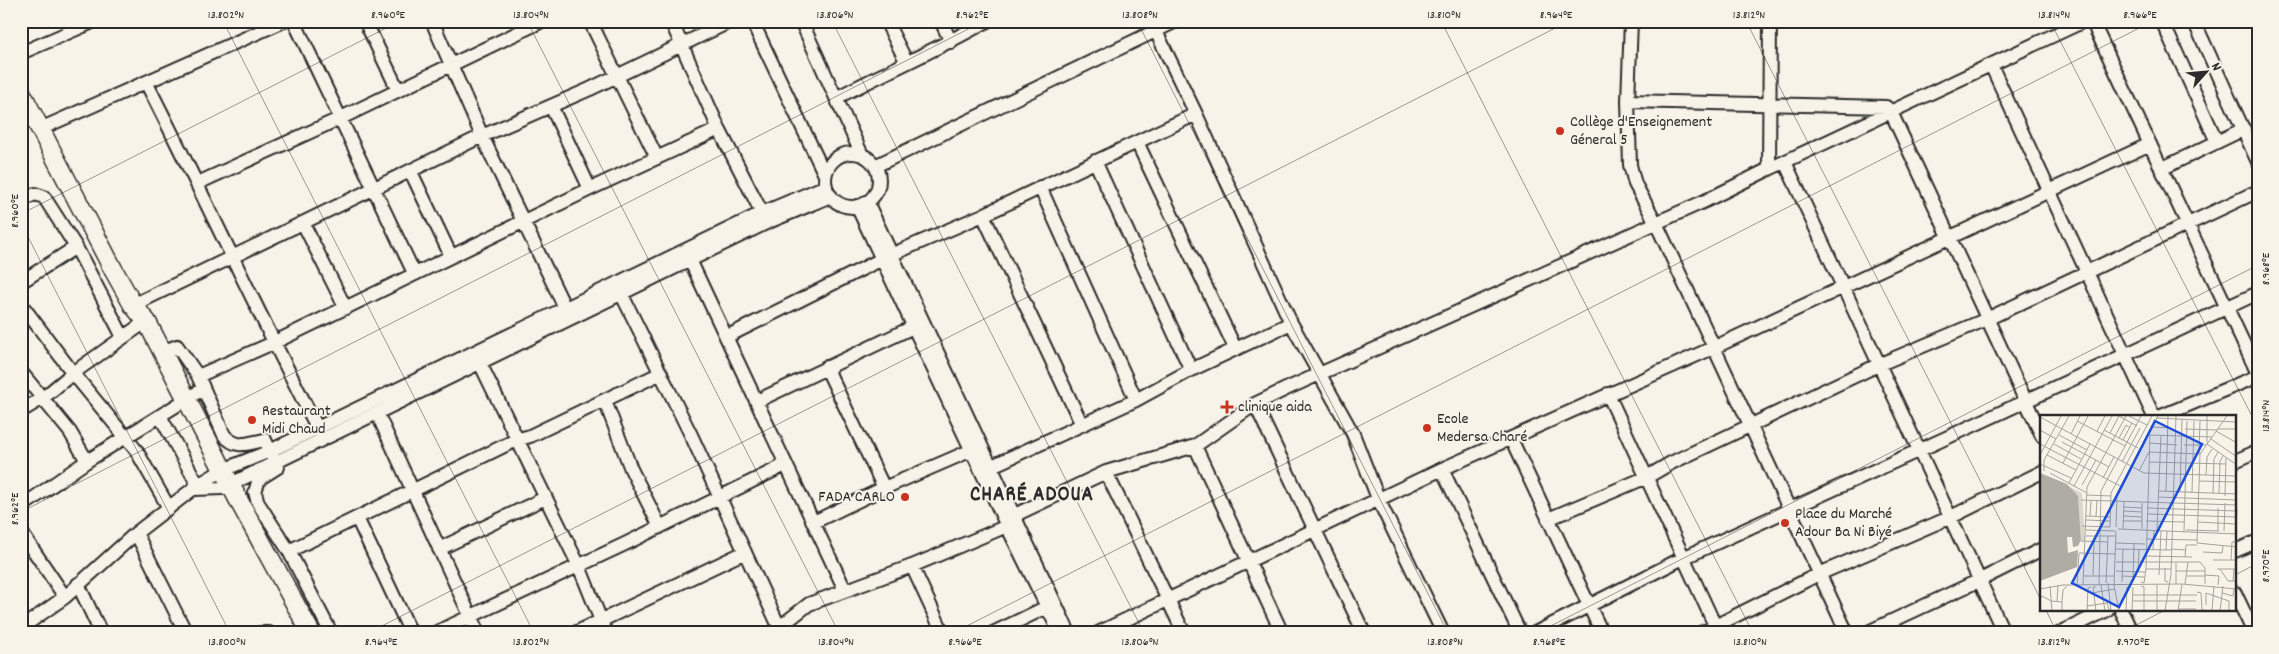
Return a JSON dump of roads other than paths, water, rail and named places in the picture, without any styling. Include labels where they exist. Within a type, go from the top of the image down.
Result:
[{"type":"highway","points":[[21,92],[102,248],[134,305],[147,322],[162,352],[182,402]]},
{"type":"highway","points":[[134,305],[138,327],[311,633]]},
{"type":"highway","points":[[223,479],[299,633]]},
{"type":"street","points":[[21,53],[95,21]]},
{"type":"street","points":[[40,129],[284,21]]},
{"type":"street","points":[[294,21],[414,273]]},
{"type":"street","points":[[365,21],[398,90]]},
{"type":"street","points":[[432,21],[482,136],[565,308]]},
{"type":"street","points":[[198,183],[341,118],[452,64],[517,27],[542,21]]},
{"type":"street","points":[[590,21],[657,158]]},
{"type":"street","points":[[670,21],[719,129],[762,213]]},
{"type":"street","points":[[134,305],[482,136],[616,76],[731,21]]},
{"type":"street","points":[[752,21],[827,186],[842,205],[862,204],[877,188],[878,177],[874,166],[862,155],[801,21]]},
{"type":"street","points":[[886,21],[906,61]]},
{"type":"street","points":[[941,21],[951,42]]},
{"type":"street","points":[[836,98],[906,61],[951,42],[987,21]]},
{"type":"street","points":[[874,166],[1154,26],[1176,21]]},
{"type":"street","points":[[1631,21],[1628,101],[1631,174],[1715,348],[1847,633]]},
{"type":"street","points":[[1770,21],[1768,103],[1770,169]]},
{"type":"street","points":[[621,292],[720,498],[778,631],[808,604],[912,566],[1007,526],[1015,516],[1106,472],[1195,446],[1255,404],[1706,201],[2084,21]]},
{"type":"street","points":[[2092,21],[2258,375],[2161,415]]},
{"type":"street","points":[[2162,21],[2217,142]]},
{"type":"street","points":[[2194,21],[2258,162]]},
{"type":"street","points":[[1154,26],[1291,323],[1352,434],[1379,501],[1443,633]]},
{"type":"street","points":[[1991,65],[2154,415]]},
{"type":"street","points":[[146,82],[198,183],[273,342],[318,429]]},
{"type":"street","points":[[1628,101],[1883,106],[1890,112],[2040,432]]},
{"type":"street","points":[[551,106],[590,189]]},
{"type":"street","points":[[726,337],[888,256],[983,215],[1196,114]]},
{"type":"street","points":[[198,376],[345,308],[414,273],[719,129]]},
{"type":"street","points":[[2161,169],[2244,129]]},
{"type":"street","points":[[1137,142],[1234,348]]},
{"type":"street","points":[[1098,633],[1315,529],[1379,501],[1442,469],[1715,348],[2150,144]]},
{"type":"street","points":[[827,186],[829,166],[836,158],[846,154],[862,155]]},
{"type":"street","points":[[1095,161],[1191,370]]},
{"type":"street","points":[[1785,162],[2004,633]]},
{"type":"street","points":[[411,172],[451,256]]},
{"type":"street","points":[[273,456],[318,429],[565,308],[762,213],[827,186]]},
{"type":"street","points":[[21,628],[65,597],[136,533],[196,487],[223,479],[377,413],[479,361],[766,223],[827,186]]},
{"type":"street","points":[[1040,187],[1136,400]]},
{"type":"street","points":[[1548,519],[1648,477],[1671,463],[1878,365],[1987,319],[2258,191]]},
{"type":"street","points":[[21,201],[35,194],[44,197],[76,247],[123,337]]},
{"type":"street","points":[[862,204],[992,466],[1069,633]]},
{"type":"street","points":[[983,215],[1082,425]]},
{"type":"street","points":[[303,223],[345,308]]},
{"type":"street","points":[[21,282],[76,247]]},
{"type":"street","points":[[82,260],[102,248]]},
{"type":"street","points":[[888,256],[913,327],[1060,633]]},
{"type":"street","points":[[690,260],[845,590]]},
{"type":"street","points":[[1535,633],[1683,558],[1919,451],[2258,292]]},
{"type":"street","points":[[21,304],[73,373],[126,436],[169,508]]},
{"type":"street","points":[[992,466],[1136,400],[1234,348],[1291,323]]},
{"type":"street","points":[[21,411],[43,398],[73,373],[138,327]]},
{"type":"street","points":[[757,401],[913,327]]},
{"type":"street","points":[[162,352],[177,346],[198,376],[224,435],[230,442],[237,446],[265,440],[278,467],[259,479],[255,492],[258,503],[289,551],[331,633]]},
{"type":"street","points":[[479,361],[578,566],[606,633]]},
{"type":"street","points":[[826,367],[884,488]]},
{"type":"street","points":[[21,372],[70,432],[87,461]]},
{"type":"street","points":[[289,551],[516,440],[530,436],[661,373]]},
{"type":"street","points":[[21,507],[87,461],[203,389]]},
{"type":"street","points":[[1608,394],[1648,477],[1716,629]]},
{"type":"street","points":[[605,401],[631,469],[660,527]]},
{"type":"street","points":[[1255,404],[1364,633]]},
{"type":"street","points":[[377,413],[478,633]]},
{"type":"street","points":[[160,416],[196,487]]},
{"type":"street","points":[[1511,439],[1602,633]]},
{"type":"street","points":[[1195,446],[1282,633]]},
{"type":"street","points":[[814,522],[884,488],[972,450]]},
{"type":"street","points":[[2236,461],[2258,451]]},
{"type":"street","points":[[435,633],[660,527],[785,465]]},
{"type":"street","points":[[1442,469],[1520,633]]},
{"type":"street","points":[[1106,472],[1184,633]]},
{"type":"street","points":[[1701,633],[1716,629],[1819,574],[1951,517],[2040,473]]},
{"type":"street","points":[[439,549],[545,498]]},
{"type":"street","points":[[357,518],[411,633]]},
{"type":"street","points":[[21,532],[65,597]]},
{"type":"street","points":[[136,533],[186,633]]},
{"type":"street","points":[[2236,551],[2258,541]]},
{"type":"street","points":[[1866,633],[1980,580],[2040,549]]},
{"type":"street","points":[[575,633],[744,552]]},
{"type":"street","points":[[912,566],[943,633]]},
{"type":"street","points":[[78,584],[101,633]]},
{"type":"street","points":[[2236,596],[2252,630]]},
{"type":"street","points":[[993,633],[1047,607]]},
{"type":"street","points":[[2060,633],[2103,612]]},
{"type":"street","points":[[2122,612],[2132,633]]},
{"type":"street","points":[[260,633],[269,633]]},
{"type":"place","name":"Collège d'Enseignement Géneral 5","points":[[1560,131]]},
{"type":"place","name":"clinique aida","points":[[1227,407]]},
{"type":"place","name":"Restaurant Midi Chaud","points":[[252,420]]},
{"type":"place","name":"Ecole Medersa Charé","points":[[1427,428]]},
{"type":"place","name":"FADA CARLO","points":[[905,497]]},
{"type":"place","name":"Place du Marché Adour Ba Ni Biyé","points":[[1785,523]]},
{"type":"district","name":"CHARÉ ADOUA","points":[[1032,496]]}]
